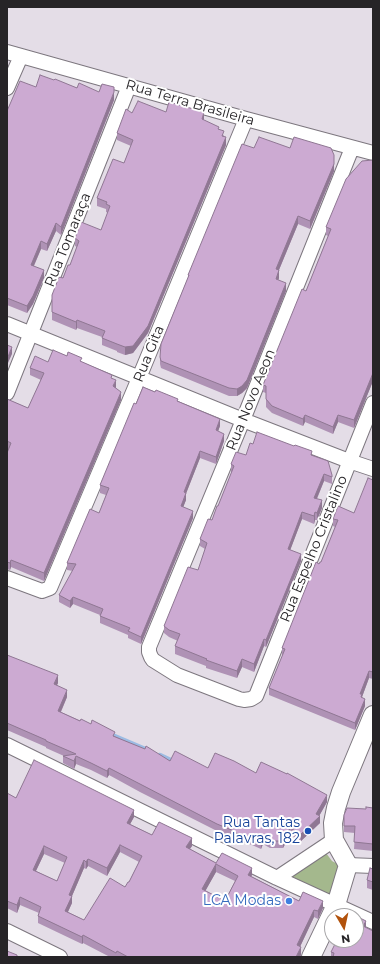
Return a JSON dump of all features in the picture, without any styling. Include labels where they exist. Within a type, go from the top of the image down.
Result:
[{"type":"street","name":"Rua Terra Brasileira","points":[[14,54],[373,153]]},
{"type":"street","points":[[7,88],[14,54]]},
{"type":"street","name":"Rua Tomaraça","points":[[7,393],[129,86]]},
{"type":"street","name":"Rua Gita","points":[[7,578],[42,591],[50,588],[246,119]]},
{"type":"street","name":"Rua Novo Aeon","points":[[256,696],[251,699],[239,699],[177,675],[151,658],[149,647],[243,420],[352,148]]},
{"type":"street","points":[[7,324],[243,420],[373,469]]},
{"type":"street","name":"Rua Espelho Cristalino","points":[[256,696],[373,403]]},
{"type":"street","points":[[311,957],[336,906],[348,865],[334,840],[333,823],[341,792],[373,715]]},
{"type":"street","points":[[7,746],[277,878],[373,922]]},
{"type":"street","points":[[277,878],[334,840]]},
{"type":"street","points":[[348,865],[373,866]]},
{"type":"street","points":[[7,932],[60,957]]},
{"type":"green space","points":[[326,853],[332,861],[341,866],[330,895],[291,876]]},
{"type":"building","points":[[40,75],[77,88],[79,83],[99,92],[102,84],[114,87],[114,92],[61,227],[56,223],[47,244],[41,241],[31,265],[44,270],[27,306],[7,298],[7,111],[20,81],[36,87]]},
{"type":"building","points":[[138,101],[166,112],[169,102],[204,112],[202,119],[219,127],[218,129],[224,131],[222,136],[226,137],[148,326],[133,346],[125,347],[102,338],[105,331],[77,320],[76,322],[52,312],[52,295],[59,277],[63,278],[68,265],[70,265],[79,241],[75,238],[81,222],[101,230],[110,206],[106,204],[107,202],[97,198],[113,159],[124,163],[133,140],[117,133],[126,109],[132,113]]},
{"type":"building","points":[[259,137],[290,148],[294,137],[331,148],[334,155],[334,164],[310,221],[298,216],[276,269],[279,270],[276,279],[286,283],[247,380],[237,389],[229,388],[161,361],[161,344],[242,144],[254,148]]},
{"type":"building","points":[[373,160],[373,373],[354,420],[338,415],[333,427],[305,415],[303,419],[272,406],[266,399],[266,386],[263,385],[302,289],[306,291],[331,229],[326,227],[346,179],[362,161]]},
{"type":"building","points":[[7,345],[12,347],[7,359]]},
{"type":"building","points":[[53,350],[67,356],[68,352],[82,358],[80,361],[112,375],[111,378],[116,380],[113,386],[121,392],[44,573],[11,560],[10,563],[7,562],[7,453],[11,443],[7,441],[7,399],[28,408],[44,373],[30,368],[35,356],[48,362]]},
{"type":"building","points":[[143,387],[155,392],[156,390],[178,399],[177,401],[220,419],[216,430],[224,434],[216,457],[200,451],[184,492],[186,493],[181,506],[193,511],[141,637],[128,631],[130,628],[100,616],[103,609],[73,597],[70,601],[59,595],[76,564],[67,563],[90,509],[99,513],[109,488],[100,485],[134,403],[136,404]]},
{"type":"building","points":[[257,432],[312,451],[311,455],[328,461],[332,477],[324,474],[314,498],[322,500],[317,513],[315,512],[314,516],[302,512],[288,549],[301,554],[266,640],[264,639],[254,664],[242,659],[237,671],[206,660],[207,659],[175,646],[180,634],[169,630],[164,626],[188,567],[198,570],[207,543],[200,539],[208,519],[212,520],[218,506],[234,466],[231,464],[236,452],[246,455],[250,443],[253,444]]},
{"type":"building","points":[[368,478],[373,480],[373,672],[369,671],[360,694],[362,694],[361,697],[365,699],[355,723],[269,688],[285,649],[282,648],[316,562],[319,564],[321,562],[338,520],[333,519],[338,506],[354,513]]},
{"type":"building","points":[[7,655],[58,675],[54,684],[67,690],[58,711],[80,721],[81,719],[91,724],[92,720],[115,732],[113,736],[145,749],[146,746],[170,761],[175,751],[208,768],[215,753],[256,773],[261,762],[287,773],[327,795],[316,814],[320,816],[301,834],[290,828],[283,841],[270,841],[263,837],[261,842],[233,832],[234,831],[217,824],[109,768],[107,771],[76,756],[74,761],[63,756],[76,754],[7,723]]},
{"type":"building","points":[[34,760],[134,810],[127,823],[152,835],[159,822],[192,838],[186,847],[216,863],[222,853],[252,868],[248,875],[299,901],[303,892],[323,901],[318,911],[314,910],[297,945],[301,947],[296,957],[128,957],[117,951],[116,953],[83,935],[82,937],[38,916],[41,907],[20,897],[17,905],[7,901],[7,793],[16,798]],"holes":[[[120,845],[142,856],[125,887],[110,878],[84,920],[65,911],[72,896],[69,895],[84,860],[86,862],[88,859],[107,868]],[[44,846],[67,857],[57,881],[33,870]],[[216,864],[238,876],[225,901],[202,889]]]},
{"type":"building","points":[[366,807],[373,808],[373,844],[354,842],[355,826],[344,826],[344,815],[347,808],[366,809]]},
{"type":"building","points":[[370,868],[373,869],[373,882],[367,880]]},
{"type":"building","points":[[364,926],[373,931],[373,957],[333,957],[334,953],[331,952],[333,948],[364,948]]},
{"type":"building","points":[[7,951],[17,955],[17,957],[7,957]]},
{"type":"waterway","points":[[110,734],[150,751]]},
{"type":"waterway","points":[[160,755],[175,762]]},
{"type":"place","name":"Rua Tantas Palavras, 182","points":[[308,831]]},
{"type":"place","name":"LCA Modas","points":[[289,901]]}]
